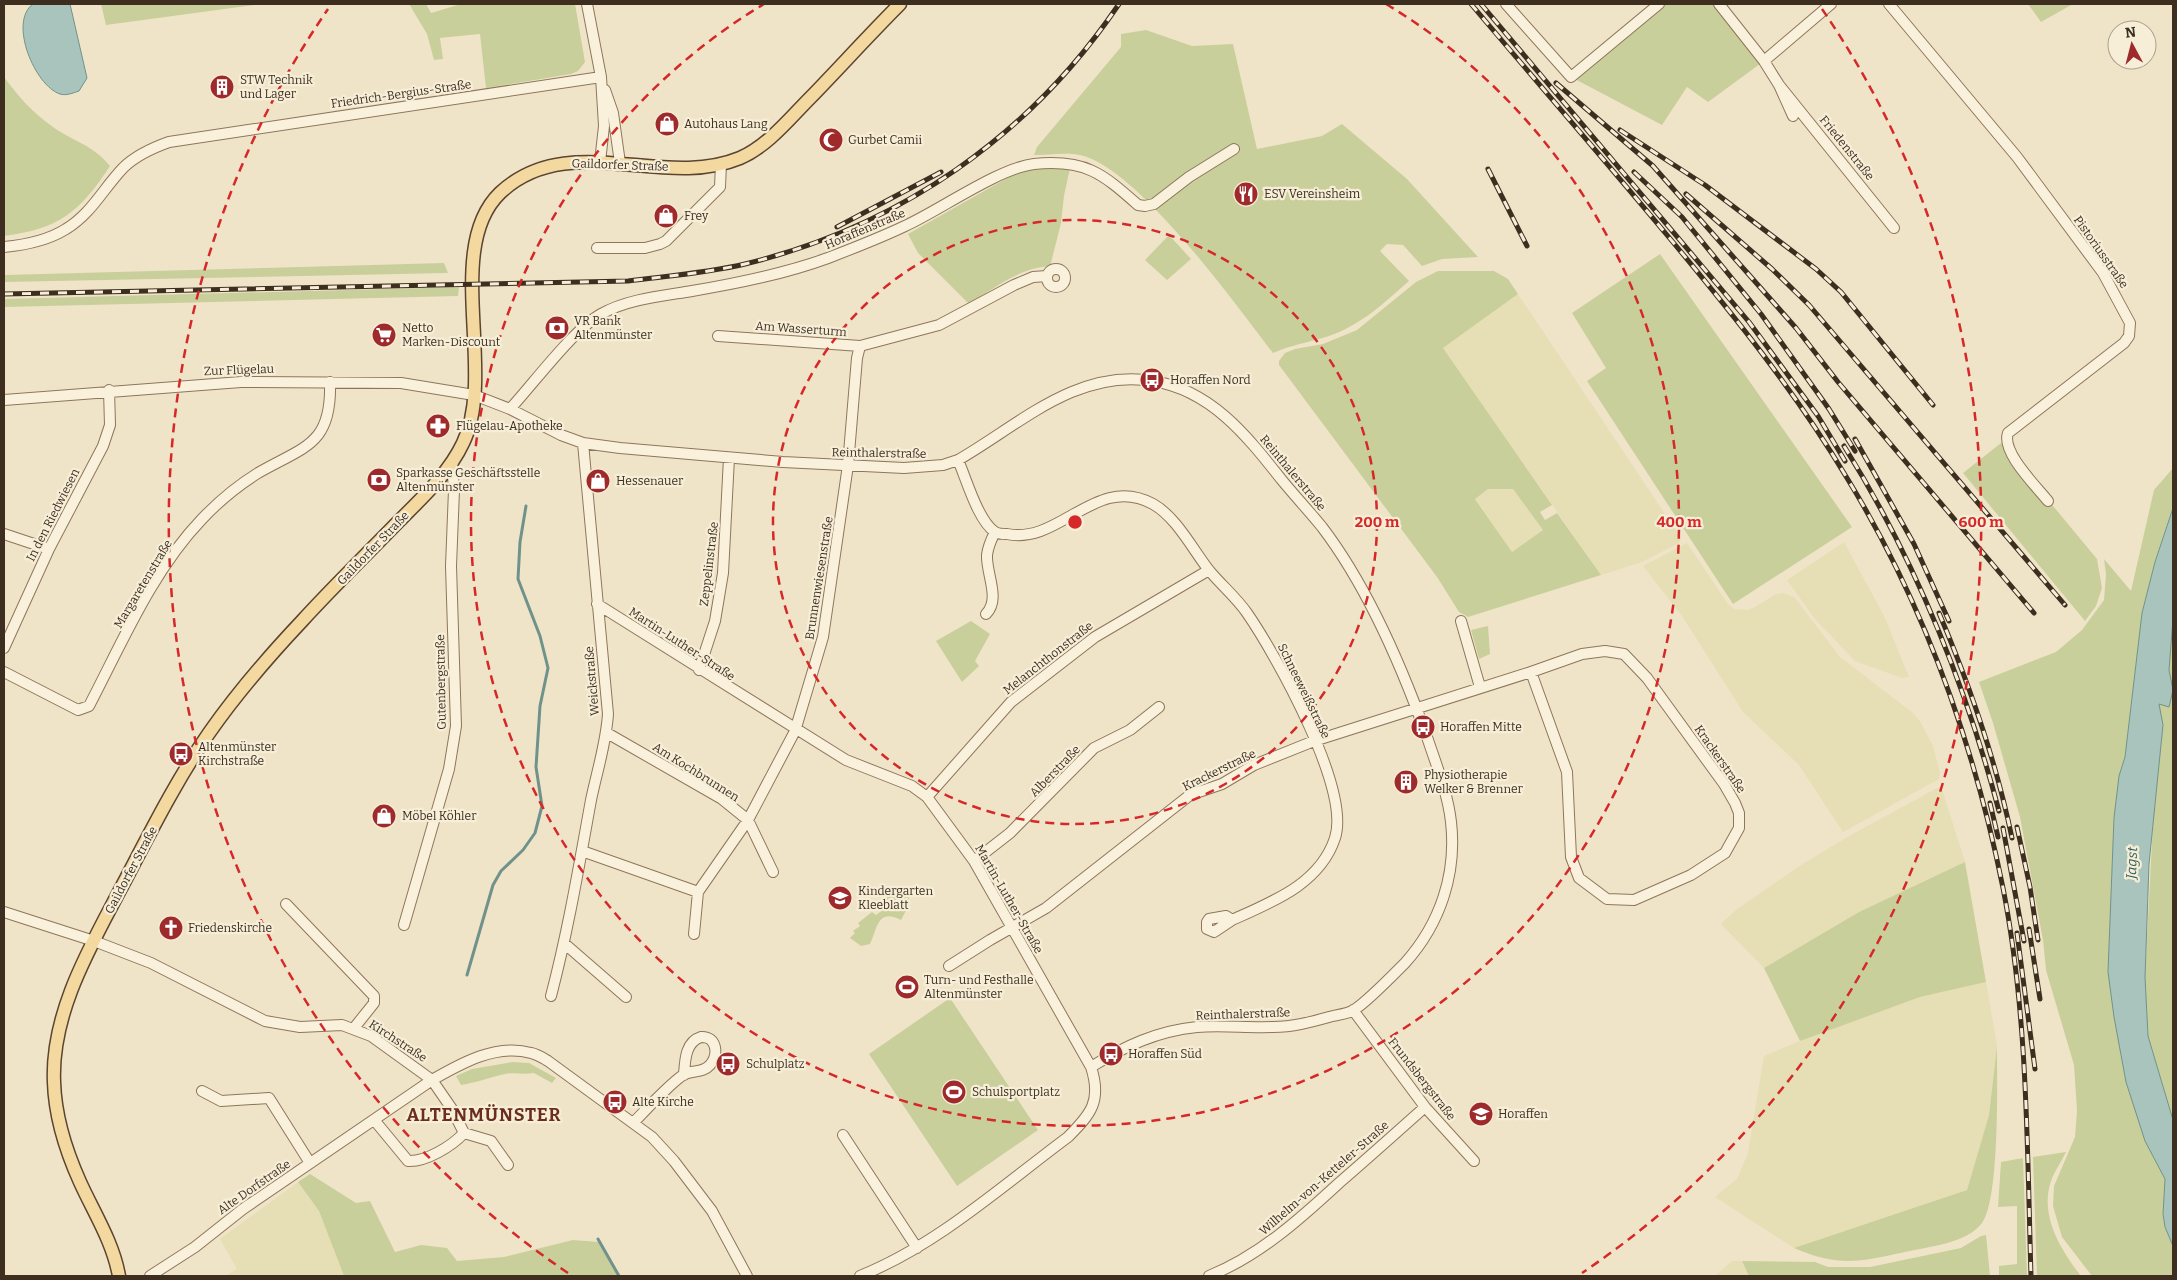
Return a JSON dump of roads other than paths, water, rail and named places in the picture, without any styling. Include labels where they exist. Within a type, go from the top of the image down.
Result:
[{"type":"main road","name":"Gaildorfer Straße","points":[[119,1276],[108,1240],[80,1182],[64,1142],[54,1080],[54,1049],[69,996],[94,941],[158,818],[206,736],[272,653],[420,500],[452,462],[463,443],[472,418],[474,395],[473,277],[476,244],[487,211],[497,196],[511,184],[540,168],[566,163],[600,162],[683,167],[721,164],[743,157],[760,146],[787,122],[900,4]]},
{"type":"street","points":[[587,4],[601,77],[604,126],[600,162]]},
{"type":"street","points":[[1506,4],[1571,77],[1659,4]]},
{"type":"street","name":"Friedenstraße","points":[[1719,4],[1764,61],[1779,86],[1792,116]]},
{"type":"street","points":[[1764,61],[1831,4]]},
{"type":"street","name":"Pistoriusstraße","points":[[1889,4],[2017,157],[2103,273],[2128,317],[2130,330],[2124,343],[2008,433],[2007,442],[2010,452],[2048,501]]},
{"type":"street","points":[[601,77],[613,113],[620,163]]},
{"type":"street","name":"Friedrich-Bergius-Straße","points":[[4,248],[51,237],[67,229],[94,206],[122,169],[136,158],[169,142],[601,77]]},
{"type":"street","name":"Friedenstraße","points":[[1779,86],[1894,228]]},
{"type":"street","name":"Horaffenstraße","points":[[510,409],[587,323],[603,313],[621,306],[651,297],[775,275],[828,258],[905,226],[1002,175],[1032,164],[1056,163],[1095,170],[1138,205],[1145,206],[1159,201],[1189,177],[1234,149]]},
{"type":"street","points":[[597,248],[645,248],[666,241],[716,193],[722,181],[721,164]]},
{"type":"street","name":"Am Wasserturm","points":[[718,336],[860,346],[940,325],[1014,285],[1033,278],[1047,276]]},
{"type":"street","name":"Brunnenwiesenstraße","points":[[694,934],[698,892],[748,820],[795,730],[823,637],[848,465],[857,358],[860,346]]},
{"type":"street","name":"Reinthalerstraße","points":[[474,395],[510,409],[561,435],[583,443],[729,458],[848,465],[923,467],[943,465],[958,460],[1063,394],[1086,386],[1112,381],[1152,380],[1176,386],[1213,406],[1235,424],[1323,528],[1351,572],[1387,640],[1416,708],[1436,762],[1451,821],[1451,864],[1447,887],[1441,908],[1419,946],[1392,976],[1353,1010],[1298,1025],[1269,1028],[1200,1027],[1166,1033],[1129,1044],[1091,1067]]},
{"type":"street","name":"Zur Flügelau","points":[[4,400],[109,390],[242,382],[401,383],[474,395]]},
{"type":"street","name":"Margaretenstraße","points":[[4,672],[78,710],[89,706],[140,610],[184,540],[223,498],[239,485],[300,451],[320,434],[329,412],[330,382]]},
{"type":"street","name":"In den Riedwiesen","points":[[4,648],[49,550],[107,434],[111,415],[109,390]]},
{"type":"street","name":"Weickstraße","points":[[552,996],[565,944],[607,733],[608,714],[583,443]]},
{"type":"street","name":"Zeppelinstraße","points":[[699,670],[715,621],[723,573],[729,458]]},
{"type":"street","points":[[958,460],[976,503],[984,518],[996,532],[990,543],[987,557],[993,599],[991,609],[986,614]]},
{"type":"street","name":"Gutenbergstraße","points":[[404,926],[449,769],[456,726],[451,566],[454,490],[452,462]]},
{"type":"street","name":"Schneeweißstraße","points":[[996,532],[1012,536],[1030,535],[1046,530],[1094,502],[1111,498],[1138,498],[1156,506],[1176,526],[1209,570],[1246,612],[1272,654],[1292,689],[1323,758],[1336,808],[1338,826],[1324,861],[1305,881],[1279,897],[1232,920]]},
{"type":"street","points":[[4,534],[49,550]]},
{"type":"street","name":"Melanchthonstraße","points":[[927,797],[1011,702],[1095,637],[1209,570]]},
{"type":"street","name":"Martin-Luther-Straße","points":[[597,604],[699,670],[846,760],[912,786],[927,797],[974,861],[1091,1067],[1096,1092],[1091,1112],[1068,1137],[917,1248],[887,1266],[860,1276]]},
{"type":"street","points":[[1461,621],[1480,687]]},
{"type":"street","name":"Krackerstraße","points":[[950,966],[1046,908],[1190,795],[1222,784],[1254,765],[1314,741],[1582,654],[1605,651],[1624,654],[1647,678],[1735,802],[1739,828],[1725,853],[1692,875],[1634,900],[1607,898],[1579,878],[1571,857],[1567,772],[1531,672]]},
{"type":"street","name":"Alberstraße","points":[[974,861],[1030,815],[1094,748],[1130,730],[1160,707]]},
{"type":"street","name":"Am Kochbrunnen","points":[[607,733],[722,800],[748,820],[773,872]]},
{"type":"street","points":[[582,852],[698,892]]},
{"type":"street","points":[[286,904],[374,996],[374,1003],[354,1028]]},
{"type":"street","name":"Kirchstraße","points":[[4,912],[94,941],[151,963],[265,1021],[300,1027],[328,1025],[354,1028],[371,1036],[432,1080],[465,1061],[503,1051],[530,1052],[548,1061],[652,1137],[674,1161],[712,1211],[747,1276]]},
{"type":"street","points":[[565,944],[626,997]]},
{"type":"street","name":"Frundsbergstraße","points":[[1353,1010],[1425,1106],[1474,1162]]},
{"type":"street","points":[[633,1123],[684,1075]]},
{"type":"street","points":[[432,1080],[452,1109],[464,1133],[491,1141],[508,1165]]},
{"type":"street","name":"Alte Dorfstraße","points":[[150,1276],[195,1247],[243,1209],[375,1121],[432,1080]]},
{"type":"street","points":[[202,1091],[221,1101],[269,1098],[310,1163]]},
{"type":"street","name":"Wilhelm-von-Ketteler-Straße","points":[[1209,1276],[1264,1246],[1313,1207],[1425,1106]]},
{"type":"street","points":[[375,1121],[408,1161],[418,1161],[458,1140],[464,1133]]},
{"type":"street","points":[[843,1135],[917,1248]]},
{"type":"water","points":[[33,4],[70,4],[87,78],[79,91],[60,94],[51,89],[34,67],[24,38],[23,25],[26,13]]},
{"type":"water","name":"Jagst","points":[[2173,508],[2173,619],[2169,670],[2173,690],[2169,707],[2159,704],[2163,725],[2149,864],[2145,977],[2148,1036],[2173,1120],[2173,1246],[2165,1227],[2163,1214],[2165,1179],[2145,1141],[2126,1082],[2108,972],[2114,818],[2119,776],[2125,757],[2142,613],[2155,562]]},
{"type":"waterway","points":[[467,975],[493,885],[501,871],[523,850],[535,833],[542,806],[536,767],[540,706],[548,668],[540,636],[518,579],[520,542],[526,506]]},
{"type":"waterway","points":[[598,1239],[619,1276]]},
{"type":"railway","points":[[4,294],[628,281],[702,272],[745,264],[802,247],[856,226],[908,200],[957,169],[1002,134],[1045,95],[1084,52],[1119,4]]},
{"type":"railway","points":[[1471,4],[1691,264],[1784,383],[1827,446],[1875,526],[1923,625],[1943,676],[1977,781],[2003,888],[2011,936],[2022,1033],[2025,1081],[2031,1276]]},
{"type":"railway","points":[[1481,4],[1749,322],[1818,416],[1845,461]]},
{"type":"railway","points":[[1556,83],[1653,166],[1796,328],[1838,382],[2034,613]]},
{"type":"railway","points":[[1620,130],[1705,185],[1816,269],[1841,292],[1933,405]]},
{"type":"railway","points":[[1488,169],[1527,246]]},
{"type":"railway","points":[[837,227],[941,172]]},
{"type":"railway","points":[[1634,172],[1682,217],[1761,314],[1829,409],[1855,451]]},
{"type":"railway","points":[[1686,194],[1772,269],[1809,305],[2065,605]]},
{"type":"railway","points":[[1855,439],[1914,544],[1949,621]]},
{"type":"railway","points":[[1844,446],[1893,532],[1935,622],[1970,716],[1999,811]]},
{"type":"railway","points":[[1939,613],[1981,724],[2006,809],[2012,838]]},
{"type":"railway","points":[[1990,803],[1998,837]]},
{"type":"railway","points":[[2017,827],[2030,887],[2038,940]]},
{"type":"railway","points":[[2003,828],[2024,941]]},
{"type":"railway","points":[[2029,929],[2040,999]]},
{"type":"railway","points":[[2017,933],[2035,1069]]},
{"type":"place","name":"STW Technik und Lager","points":[[222,87]]},
{"type":"place","name":"Autohaus Lang","points":[[667,124]]},
{"type":"place","name":"Gurbet Camii","points":[[831,140]]},
{"type":"place","name":"ESV Vereinsheim","points":[[1246,194]]},
{"type":"place","name":"Frey","points":[[666,216]]},
{"type":"place","name":"VR Bank Altenmünster","points":[[557,328]]},
{"type":"place","name":"Netto Marken-Discount","points":[[384,335]]},
{"type":"place","name":"Horaffen Nord","points":[[1152,380]]},
{"type":"place","name":"Flügelau-Apotheke","points":[[438,426]]},
{"type":"place","name":"Sparkasse Geschäftsstelle Altenmünster","points":[[379,480]]},
{"type":"place","name":"Hessenauer","points":[[598,481]]},
{"type":"place","name":"Horaffen Mitte","points":[[1423,727]]},
{"type":"place","name":"Altenmünster Kirchstraße","points":[[181,754]]},
{"type":"place","name":"Physiotherapie Welker & Brenner","points":[[1406,782]]},
{"type":"place","name":"Möbel Köhler","points":[[384,816]]},
{"type":"place","name":"Kindergarten Kleeblatt","points":[[840,898]]},
{"type":"place","name":"Friedenskirche","points":[[171,928]]},
{"type":"place","name":"Turn- und Festhalle Altenmünster","points":[[907,987]]},
{"type":"place","name":"Horaffen Süd","points":[[1111,1054]]},
{"type":"place","name":"Schulplatz","points":[[728,1064]]},
{"type":"place","name":"Schulsportplatz","points":[[954,1092]]},
{"type":"place","name":"Alte Kirche","points":[[615,1102]]},
{"type":"place","name":"Horaffen","points":[[1481,1114]]},
{"type":"district","name":"ALTENMÜNSTER","points":[[484,1115]]}]
